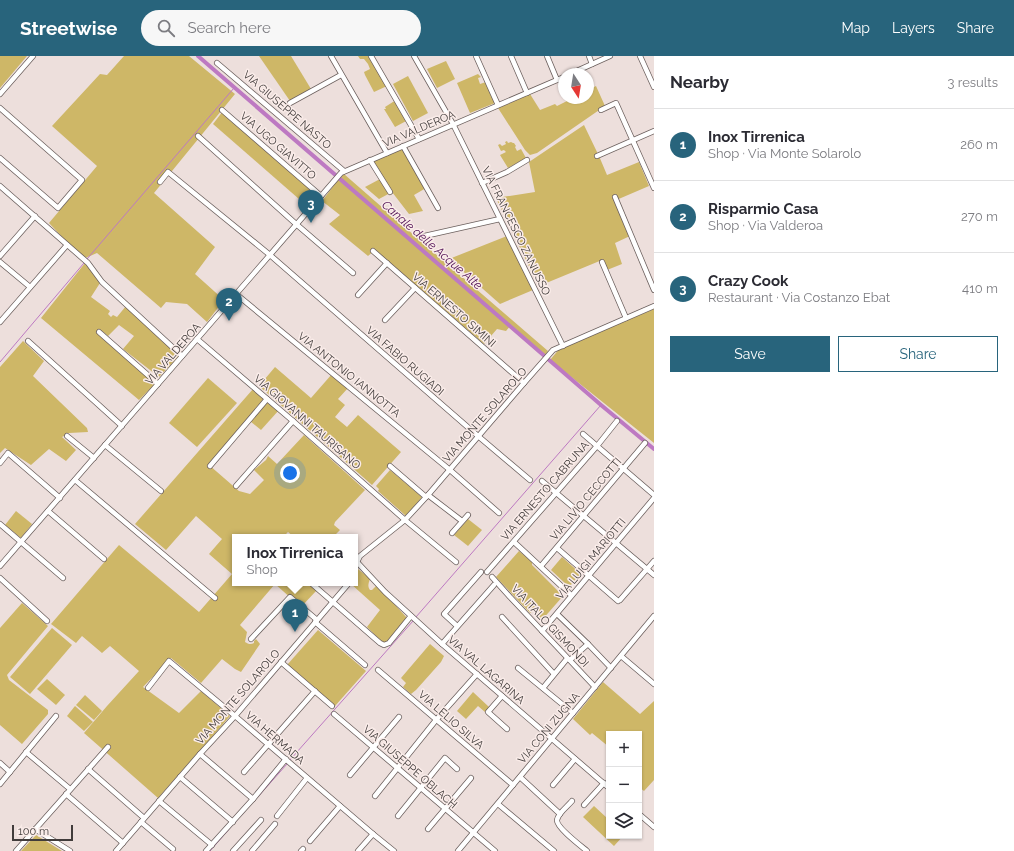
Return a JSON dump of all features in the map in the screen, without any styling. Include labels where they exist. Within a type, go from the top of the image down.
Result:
[{"type":"street","points":[[0,94],[33,56]]},
{"type":"street","points":[[331,56],[387,153]]},
{"type":"street","points":[[371,56],[419,139]]},
{"type":"street","name":"VIA FRANCESCO ZANUSSO","points":[[414,56],[453,124],[563,346]]},
{"type":"street","points":[[476,56],[498,105]]},
{"type":"street","points":[[511,56],[527,93]]},
{"type":"street","points":[[547,56],[557,80]]},
{"type":"street","points":[[589,56],[592,64]]},
{"type":"street","points":[[583,68],[610,56]]},
{"type":"street","points":[[640,56],[653,84]]},
{"type":"street","name":"VIA GIUSEPPE NASTO","points":[[217,63],[342,172]]},
{"type":"street","points":[[290,103],[341,75]]},
{"type":"street","name":"VIA VALDEROA","points":[[0,566],[342,172],[557,80]]},
{"type":"street","points":[[601,110],[616,102],[654,188]]},
{"type":"street","points":[[0,108],[82,180],[58,208],[0,158]]},
{"type":"street","name":"VIA UGO GIAVITTO","points":[[222,110],[321,196]]},
{"type":"street","points":[[597,156],[654,131]]},
{"type":"street","points":[[198,136],[296,224],[353,272]]},
{"type":"street","points":[[403,146],[438,208]]},
{"type":"street","points":[[370,160],[390,192]]},
{"type":"street","points":[[482,183],[507,172],[528,160]]},
{"type":"street","name":"VIA FABIO RUGIADI","points":[[160,182],[168,172],[270,255],[530,480]]},
{"type":"street","points":[[1,188],[88,263],[102,282],[182,356]]},
{"type":"street","points":[[615,197],[654,290]]},
{"type":"street","points":[[0,256],[35,216]]},
{"type":"street","points":[[420,237],[500,219]]},
{"type":"street","points":[[0,322],[67,245]]},
{"type":"street","name":"VIA ERNESTO SIMINI","points":[[373,251],[524,383]]},
{"type":"street","points":[[0,262],[30,287]]},
{"type":"street","points":[[602,262],[626,318]]},
{"type":"street","points":[[358,296],[387,263]]},
{"type":"street","points":[[385,320],[415,288]]},
{"type":"street","name":"VIA ANTONIO IANNOTTA","points":[[236,294],[450,470],[499,513]]},
{"type":"street","name":"VIA MONTE SOLAROLO","points":[[358,560],[360,556],[405,520],[553,350],[654,306]]},
{"type":"street","points":[[99,332],[158,384]]},
{"type":"street","name":"VIA GIOVANNI TAURISANO","points":[[197,339],[405,520],[456,562]]},
{"type":"street","points":[[28,341],[122,426]]},
{"type":"street","points":[[210,466],[267,399]]},
{"type":"street","points":[[236,486],[293,421]]},
{"type":"street","name":"VIA ERNESTO CABRUNA","points":[[457,626],[444,614],[514,542],[617,421]]},
{"type":"street","points":[[583,434],[654,496]]},
{"type":"street","points":[[67,436],[94,458]]},
{"type":"street","name":"VIA LIVIO CECCOTTI","points":[[541,566],[645,443]]},
{"type":"street","points":[[105,445],[161,491]]},
{"type":"street","points":[[0,463],[8,453],[60,498]]},
{"type":"street","points":[[390,466],[427,496],[462,521]]},
{"type":"street","points":[[75,480],[215,598]]},
{"type":"street","points":[[542,481],[654,575]]},
{"type":"street","name":"VIA LUIGI MARIOTTI","points":[[542,631],[654,496]]},
{"type":"street","points":[[48,511],[104,559]]},
{"type":"street","points":[[452,533],[468,514]]},
{"type":"street","points":[[0,524],[63,578]]},
{"type":"street","points":[[514,542],[572,595]]},
{"type":"street","points":[[557,548],[619,601],[654,561]]},
{"type":"street","name":"VIA VAL LAGARINA","points":[[358,563],[385,592],[417,622],[604,783]]},
{"type":"street","name":"VIA ITALO GISMONDI","points":[[492,577],[568,660],[595,687]]},
{"type":"street","points":[[0,578],[47,620]]},
{"type":"street","points":[[442,644],[494,584]]},
{"type":"street","points":[[315,586],[384,645],[389,643],[411,616]]},
{"type":"street","name":"VIA MONTE SOLAROLO","points":[[116,851],[235,716],[346,586]]},
{"type":"street","points":[[251,639],[290,597],[365,665]]},
{"type":"street","points":[[557,614],[610,668]]},
{"type":"street","name":"VIA CONI ZUGNA","points":[[458,851],[654,616]]},
{"type":"street","points":[[502,617],[554,674]]},
{"type":"street","points":[[543,688],[568,660],[588,644]]},
{"type":"street","points":[[621,656],[654,684]]},
{"type":"street","name":"VIA HERMADA","points":[[148,688],[169,661],[394,851]]},
{"type":"street","points":[[281,662],[332,706]]},
{"type":"street","points":[[518,668],[573,713]]},
{"type":"street","name":"VIA LELIO SILVA","points":[[378,670],[513,785]]},
{"type":"street","points":[[375,796],[436,720],[477,674]]},
{"type":"street","points":[[244,772],[315,691]]},
{"type":"street","points":[[502,696],[488,712],[507,729]]},
{"type":"street","name":"VIA GIUSEPPE OBLACH","points":[[334,714],[495,851]]},
{"type":"street","points":[[0,784],[56,716]]},
{"type":"street","points":[[350,775],[399,717]]},
{"type":"street","points":[[16,851],[108,747]]},
{"type":"street","points":[[26,752],[70,789]]},
{"type":"street","points":[[200,754],[253,799]]},
{"type":"street","points":[[398,816],[445,758],[457,769]]},
{"type":"street","points":[[553,785],[575,759]]},
{"type":"street","points":[[206,851],[286,760]]},
{"type":"street","points":[[0,763],[10,772]]},
{"type":"street","points":[[88,769],[173,849]]},
{"type":"street","points":[[180,777],[233,822]]},
{"type":"street","points":[[520,777],[560,814]]},
{"type":"street","points":[[277,816],[308,778]]},
{"type":"street","points":[[428,830],[470,778]]},
{"type":"street","points":[[584,805],[604,783]]},
{"type":"street","points":[[66,794],[123,843]]},
{"type":"street","points":[[159,801],[212,845]]},
{"type":"street","points":[[572,801],[560,814],[557,820],[558,825],[587,851]]},
{"type":"street","points":[[498,804],[554,851]]},
{"type":"street","points":[[310,841],[340,806]]},
{"type":"street","points":[[642,817],[654,827]]},
{"type":"street","points":[[233,851],[261,820]]},
{"type":"street","points":[[252,851],[275,824]]},
{"type":"street","points":[[35,830],[70,851]]},
{"type":"street","points":[[358,851],[373,834]]},
{"type":"shaded area","points":[[0,56],[27,56],[0,88]]},
{"type":"shaded area","points":[[124,56],[189,56],[235,94],[154,193],[215,247],[195,274],[224,300],[207,322],[187,304],[166,302],[161,308],[97,253],[83,259],[49,223],[97,166],[52,126],[100,74],[107,75]]},
{"type":"shaded area","points":[[259,56],[291,56],[311,89],[290,101]]},
{"type":"shaded area","points":[[358,56],[372,56],[387,86],[374,92],[364,72],[370,69],[368,64],[364,59],[360,59]]},
{"type":"shaded area","points":[[446,61],[455,79],[437,88],[427,69]]},
{"type":"shaded area","points":[[478,74],[481,77],[478,78],[480,84],[486,82],[495,103],[470,113],[457,83]]},
{"type":"shaded area","points":[[408,76],[428,113],[413,121],[393,84]]},
{"type":"shaded area","points":[[596,86],[605,106],[537,153],[530,155],[525,150],[498,108],[530,94],[540,110],[555,104],[557,106],[561,104],[594,104],[594,87]]},
{"type":"shaded area","points":[[396,100],[408,120],[395,127],[384,109]]},
{"type":"shaded area","points":[[223,111],[318,194],[307,206],[213,124]]},
{"type":"shaded area","points":[[584,125],[607,175],[639,162],[649,186],[614,201],[630,236],[615,243],[622,264],[607,270],[602,260],[539,286],[496,198],[535,192],[529,162]]},
{"type":"shaded area","points":[[507,141],[508,143],[514,143],[517,151],[521,149],[526,158],[508,168],[500,155],[506,152],[504,150],[501,151],[498,145],[500,144],[502,146],[506,144],[505,142]]},
{"type":"shaded area","points":[[402,147],[426,188],[414,195],[423,211],[409,214],[392,192],[379,199],[365,187],[380,179],[369,162]]},
{"type":"shaded area","points":[[344,174],[548,351],[545,355],[511,325],[506,331],[497,329],[484,344],[375,250],[368,256],[329,224],[340,215],[322,201]]},
{"type":"shaded area","points":[[507,236],[533,290],[500,304],[449,259]]},
{"type":"shaded area","points":[[85,263],[100,283],[91,297],[110,311],[108,314],[111,317],[113,315],[117,317],[126,306],[180,355],[159,377],[123,349],[134,336],[119,325],[108,336],[102,331],[99,335],[155,384],[139,400],[41,318]]},
{"type":"shaded area","points":[[654,309],[654,443],[550,360],[560,348]]},
{"type":"shaded area","points":[[23,341],[44,361],[33,376],[87,428],[88,432],[69,433],[62,437],[76,450],[66,461],[49,449],[31,465],[5,448],[0,453],[0,367]]},
{"type":"shaded area","points":[[275,367],[311,398],[332,374],[348,388],[338,399],[345,405],[335,417],[347,427],[358,415],[401,452],[372,485],[259,386]]},
{"type":"shaded area","points":[[208,378],[237,403],[197,447],[169,423]]},
{"type":"shaded area","points":[[253,389],[265,399],[209,465],[239,491],[250,494],[264,480],[254,470],[266,460],[268,456],[277,464],[304,435],[365,490],[335,522],[334,525],[340,530],[336,534],[290,534],[288,532],[286,534],[232,534],[232,574],[209,554],[222,539],[196,516],[166,550],[135,524]]},
{"type":"shaded area","points":[[268,401],[279,410],[261,430],[250,421]]},
{"type":"shaded area","points":[[390,470],[422,497],[406,516],[378,491],[379,489],[376,486]]},
{"type":"shaded area","points":[[16,511],[32,524],[21,538],[5,525]]},
{"type":"shaded area","points":[[468,519],[482,530],[468,546],[454,535]]},
{"type":"shaded area","points":[[119,545],[199,612],[232,574],[232,586],[273,586],[240,625],[247,632],[245,642],[252,644],[256,639],[260,644],[241,672],[222,659],[201,683],[171,658],[143,687],[179,713],[201,691],[230,716],[158,798],[84,733],[139,671],[110,646],[102,653],[82,636],[76,643],[51,624]]},
{"type":"shaded area","points":[[519,551],[532,562],[532,565],[563,596],[542,620],[538,617],[538,610],[535,609],[530,613],[496,577]]},
{"type":"shaded area","points":[[562,557],[581,574],[569,587],[551,570]]},
{"type":"shaded area","points":[[358,569],[370,579],[368,586],[370,590],[377,585],[407,618],[386,644],[367,627],[380,610],[353,586],[358,586]]},
{"type":"shaded area","points":[[277,586],[312,586],[317,590],[301,607]]},
{"type":"shaded area","points":[[22,603],[48,626],[7,675],[9,680],[48,710],[48,714],[22,744],[0,725],[0,628]]},
{"type":"shaded area","points":[[52,628],[72,645],[30,694],[10,677]]},
{"type":"shaded area","points":[[318,630],[366,671],[335,706],[287,665]]},
{"type":"shaded area","points":[[430,644],[444,656],[441,662],[411,694],[403,687],[406,683],[401,678]]},
{"type":"shaded area","points":[[47,679],[65,695],[56,705],[37,689]]},
{"type":"shaded area","points":[[603,682],[640,714],[654,701],[654,780],[644,791],[642,789],[642,731],[606,731],[606,745],[592,733],[590,735],[573,719]]},
{"type":"shaded area","points":[[473,692],[489,707],[485,712],[478,706],[466,719],[457,711]]},
{"type":"shaded area","points":[[85,695],[102,711],[94,720],[76,705]]},
{"type":"shaded area","points":[[75,706],[93,722],[84,731],[67,716]]},
{"type":"shaded area","points":[[594,806],[606,817],[606,839],[583,817]]},
{"type":"shaded area","points":[[36,835],[62,851],[21,851]]},
{"type":"shaded area","points":[[607,839],[620,839],[614,846]]},
{"type":"waterway","name":"Canale delle Acque Alte","points":[[198,56],[601,405],[654,449]]},
{"type":"waterway","points":[[87,259],[234,88]]},
{"type":"waterway","points":[[0,362],[84,263]]},
{"type":"waterway","points":[[416,617],[601,405]]},
{"type":"waterway","points":[[289,761],[413,621]]},
{"type":"waterway","points":[[256,799],[287,764]]},
{"type":"waterway","points":[[210,851],[251,804]]},
{"type":"place","name":"Crazy Cook","points":[[311,223]]},
{"type":"place","name":"Risparmio Casa","points":[[229,321]]},
{"type":"place","name":"Inox Tirrenica","points":[[295,632]]}]
